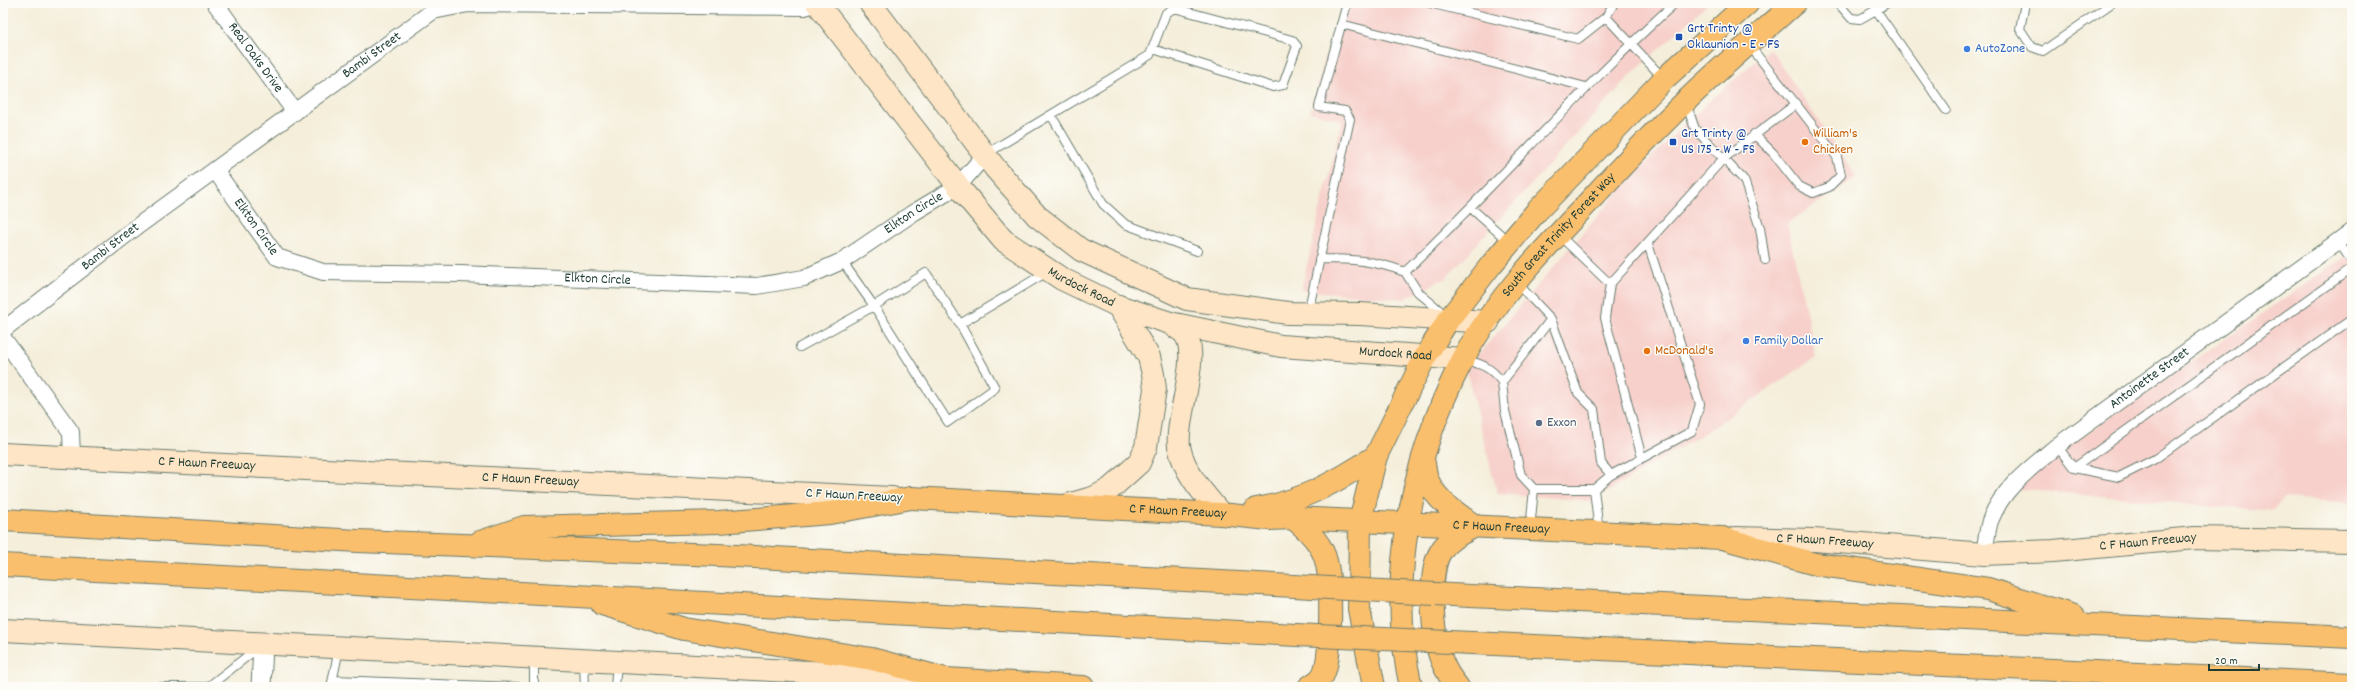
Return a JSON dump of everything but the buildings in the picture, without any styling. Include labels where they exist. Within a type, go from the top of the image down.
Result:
[{"type":"main road","name":"Murdock Road","points":[[817,3],[958,186],[1004,240],[1062,279],[1118,306],[1170,323],[1281,346],[1463,359]]},
{"type":"main road","points":[[870,3],[986,155],[1037,216],[1081,250],[1187,299],[1288,313],[1449,319],[1488,322]]},
{"type":"main road","points":[[1374,687],[1360,609],[1360,522],[1376,456],[1425,357],[1449,319],[1509,242],[1602,142],[1664,79],[1748,3]]},
{"type":"main road","name":"South Great Trinity Forest Way","points":[[1411,687],[1406,665],[1402,610],[1402,560],[1422,456],[1439,410],[1463,359],[1517,283],[1558,234],[1686,101],[1795,3]]},
{"type":"main road","points":[[1664,79],[1686,101]]},
{"type":"main road","points":[[1152,284],[1169,306],[1170,323],[1184,332],[1189,343],[1190,367],[1180,417],[1179,446],[1194,482],[1221,514],[1281,505],[1305,496],[1356,469],[1376,456]]},
{"type":"main road","points":[[1063,507],[1095,497],[1110,489],[1139,463],[1146,447],[1156,389],[1149,357],[1118,306]]},
{"type":"main road","name":"C F Hawn Freeway","points":[[3,454],[911,498],[1221,514],[1269,519],[1293,518],[1722,538],[1814,540],[1984,554],[2054,551],[2195,538],[2352,541]]},
{"type":"main road","points":[[1422,456],[1428,482],[1436,494],[1448,506],[1475,526],[1452,539],[1441,550],[1434,562],[1432,614],[1441,660],[1458,687]]},
{"type":"main road","points":[[468,546],[524,527],[718,522],[830,513],[911,498]]},
{"type":"main road","points":[[1293,518],[1315,537],[1326,561],[1330,607],[1327,662],[1323,675],[1309,687]]},
{"type":"main road","points":[[3,520],[468,546],[718,555],[1470,596],[2352,638]]},
{"type":"main road","points":[[1722,538],[1815,564],[1988,589],[2102,626]]},
{"type":"main road","points":[[3,565],[1472,643],[2352,684]]},
{"type":"main road","points":[[570,594],[684,629],[872,659],[946,679]]},
{"type":"main road","points":[[4,631],[946,679],[1075,687]]},
{"type":"main road","points":[[2221,687],[2263,681]]},
{"type":"street","name":"Real Oaks Drive","points":[[215,3],[296,112]]},
{"type":"street","name":"Bambi Street","points":[[3,330],[131,231],[433,11],[468,4],[804,7],[817,3]]},
{"type":"street","name":"Elkton Circle","points":[[215,170],[277,257],[323,272],[460,274],[757,286],[804,278],[842,261],[913,213],[958,186],[986,155]]},
{"type":"street","name":"Antoinette Street","points":[[1984,554],[1990,521],[2002,498],[2024,473],[2057,446],[2352,231]]},
{"type":"street","points":[[3,338],[71,432],[72,457]]},
{"type":"street","points":[[261,687],[263,644]]},
{"type":"lane","points":[[1308,313],[1350,119],[1345,111],[1319,107],[1346,3]]},
{"type":"lane","points":[[1430,3],[1578,39],[1606,17],[1614,3]]},
{"type":"lane","points":[[1405,272],[1471,208],[1586,87],[1675,3]]},
{"type":"lane","points":[[1838,3],[1851,18],[1860,19],[1887,3]]},
{"type":"lane","points":[[2025,3],[2020,29],[2032,47],[2043,51],[2112,3]]},
{"type":"lane","points":[[986,155],[1150,55],[1166,13],[1174,8],[1292,40],[1297,46],[1283,85],[1274,87],[1153,49]]},
{"type":"lane","points":[[1876,10],[1946,110]]},
{"type":"lane","points":[[1606,17],[1664,79]]},
{"type":"lane","points":[[1341,24],[1586,87]]},
{"type":"lane","points":[[1748,44],[1837,158],[1840,175],[1829,187],[1813,193],[1799,186],[1772,152],[1754,134]]},
{"type":"lane","points":[[1686,101],[1695,129],[1744,180],[1760,228],[1766,260]]},
{"type":"lane","points":[[1642,458],[1605,318],[1610,284],[1648,244],[1723,159],[1754,134],[1796,104]]},
{"type":"lane","points":[[1051,115],[1103,204],[1125,224],[1197,251]]},
{"type":"lane","points":[[1471,208],[1509,242]]},
{"type":"lane","points":[[1558,234],[1610,284]]},
{"type":"lane","points":[[2338,241],[2352,262]]},
{"type":"lane","points":[[1463,359],[1481,363],[1491,369],[1502,382],[1505,411],[1521,475],[1534,489],[1594,489],[1611,475],[1692,431],[1700,404],[1648,244]]},
{"type":"lane","points":[[1319,259],[1359,259],[1383,263],[1405,272],[1418,292],[1449,319]]},
{"type":"lane","points":[[800,347],[874,306],[926,273],[960,324],[995,388],[948,422],[874,306],[842,261]]},
{"type":"lane","points":[[2074,468],[2352,268]]},
{"type":"lane","points":[[960,324],[1050,271]]},
{"type":"lane","points":[[1517,283],[1552,319],[1578,393],[1594,409],[1601,463],[1611,475]]},
{"type":"lane","points":[[1502,382],[1552,319]]},
{"type":"lane","points":[[2057,446],[2074,468],[2119,477],[2155,459],[2352,319]]},
{"type":"lane","points":[[1530,529],[1534,489]]},
{"type":"lane","points":[[1594,489],[1599,532]]},
{"type":"lane","points":[[150,687],[208,687],[263,644]]},
{"type":"lane","points":[[339,648],[333,683],[518,687]]},
{"type":"lane","points":[[534,659],[534,687]]},
{"type":"lane","points":[[584,661],[585,687]]},
{"type":"lane","points":[[615,687],[617,663]]},
{"type":"shaded area","points":[[1342,3],[1709,3],[1629,77],[1446,278],[1404,299],[1301,290],[1342,120],[1310,112]]},
{"type":"shaded area","points":[[1770,48],[1856,177],[1787,224],[1816,357],[1714,427],[1592,501],[1497,493],[1466,369],[1629,179],[1705,105]]},
{"type":"shaded area","points":[[2352,252],[2352,503],[2284,498],[2274,511],[2006,488]]},
{"type":"place","name":"Grt Trinty @ Oklaunion - E - FS","points":[[1679,37]]},
{"type":"place","name":"AutoZone","points":[[1967,49]]},
{"type":"place","name":"Grt Trinty @ US 175 - W - FS","points":[[1673,142]]},
{"type":"place","name":"William's Chicken","points":[[1805,142]]},
{"type":"place","name":"Family Dollar","points":[[1746,341]]},
{"type":"place","name":"McDonald's","points":[[1647,351]]},
{"type":"place","name":"Exxon","points":[[1539,423]]}]
